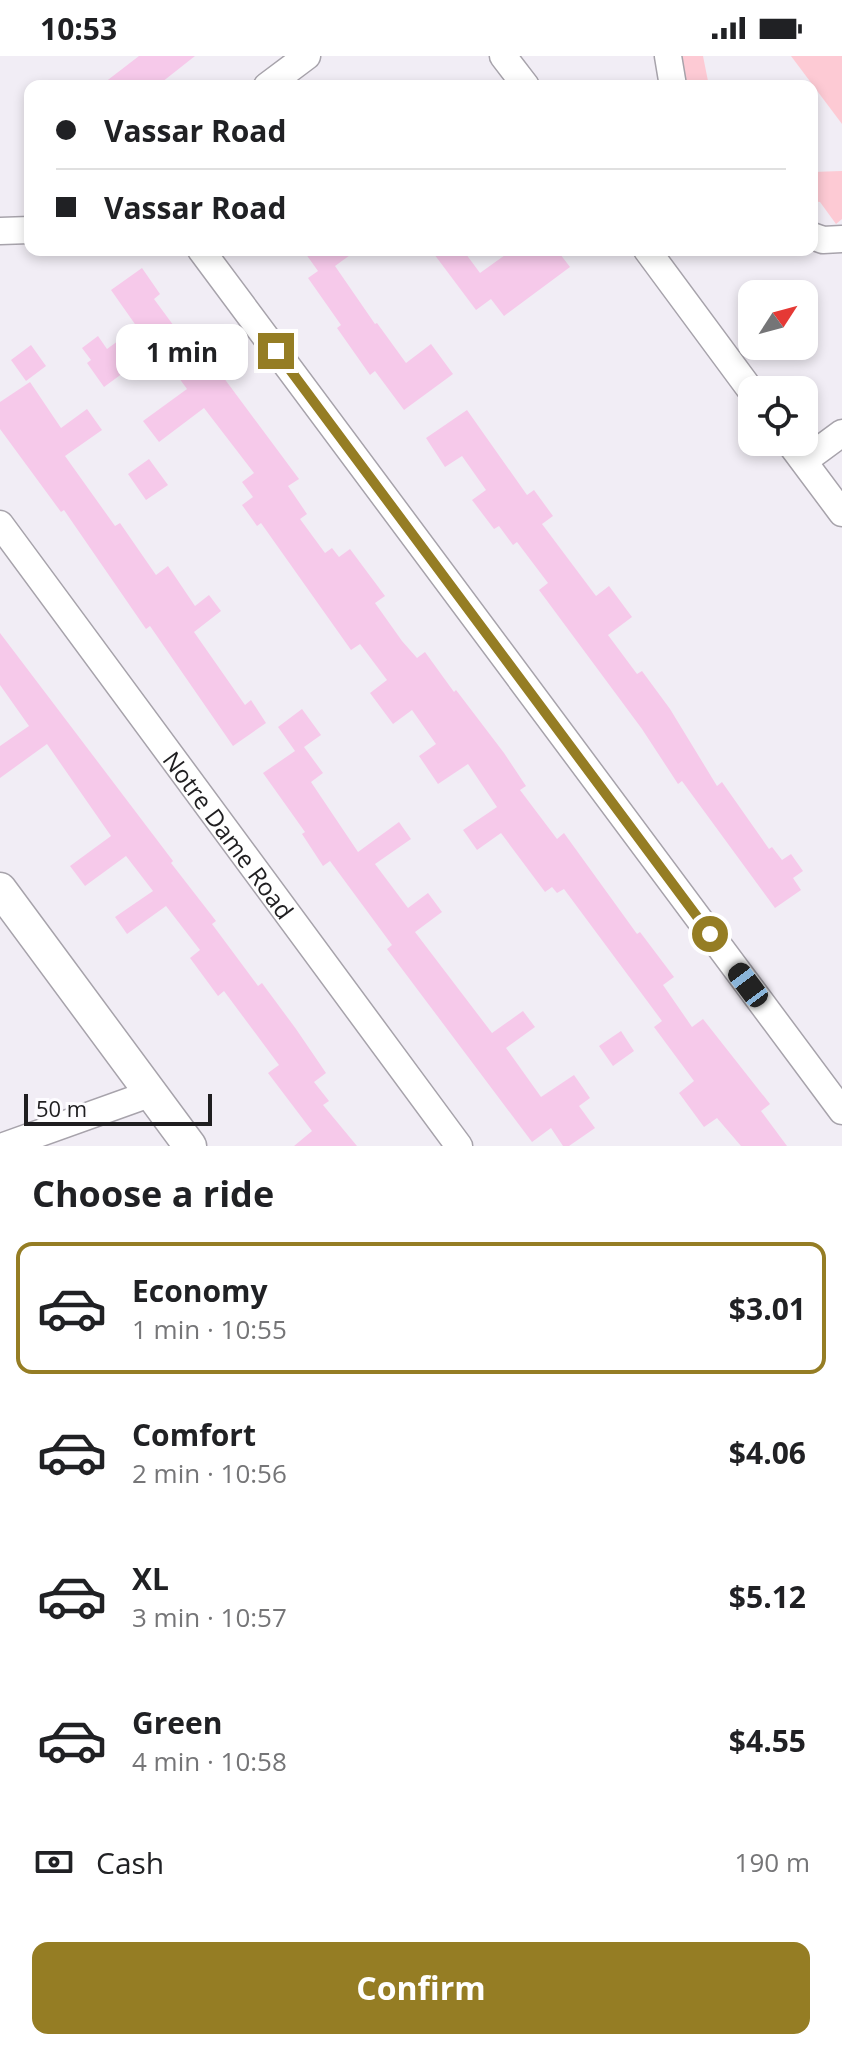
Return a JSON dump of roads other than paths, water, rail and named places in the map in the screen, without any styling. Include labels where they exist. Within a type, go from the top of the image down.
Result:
[{"type":"main road","points":[[0,889],[190,1146]]},
{"type":"street","points":[[275,80],[307,56]]},
{"type":"street","points":[[503,56],[521,80]]},
{"type":"street","points":[[668,56],[672,80]]},
{"type":"street","points":[[0,231],[24,230]]},
{"type":"street","points":[[818,238],[842,239]]},
{"type":"street","points":[[205,256],[842,1111]]},
{"type":"street","points":[[651,256],[740,376]]},
{"type":"street","points":[[818,443],[842,433]]},
{"type":"street","points":[[799,456],[842,513]]},
{"type":"street","name":"Notre Dame Road","points":[[0,524],[459,1146]]},
{"type":"street","points":[[4,1146],[152,1093]]}]
